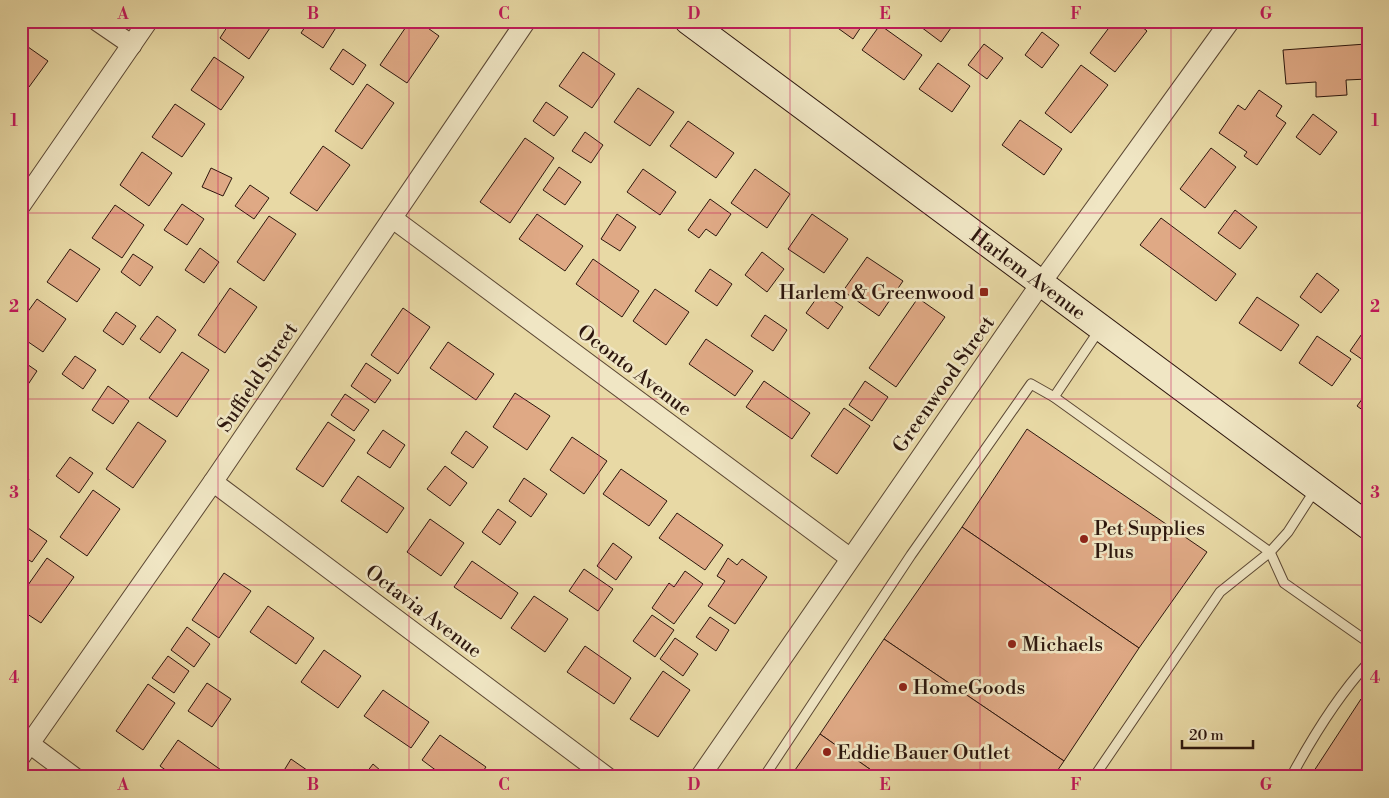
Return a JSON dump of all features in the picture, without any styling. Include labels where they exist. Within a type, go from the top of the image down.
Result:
[{"type":"main road","name":"Harlem Avenue","points":[[688,21],[1367,523]]},
{"type":"street","points":[[98,21],[132,45]]},
{"type":"street","points":[[21,205],[148,21]]},
{"type":"street","name":"Suffield Street","points":[[26,750],[214,482],[526,21]]},
{"type":"street","name":"Greenwood Street","points":[[700,777],[1041,283],[1230,21]]},
{"type":"street","name":"Oconto Avenue","points":[[392,218],[850,558]]},
{"type":"street","name":"Octavia Avenue","points":[[214,482],[607,777]]},
{"type":"street","points":[[26,750],[74,777]]},
{"type":"lane","points":[[1054,397],[1101,327]]},
{"type":"lane","points":[[764,777],[911,555],[1031,384],[1054,397],[1270,552],[1284,583],[1368,642]]},
{"type":"lane","points":[[1094,777],[1220,592],[1270,552],[1290,530],[1317,487]]},
{"type":"lane","points":[[1291,777],[1311,738],[1350,682],[1368,663]]},
{"type":"building","points":[[231,21],[266,21],[272,25],[249,59],[220,38]]},
{"type":"building","points":[[309,21],[330,21],[337,26],[323,48],[301,33]]},
{"type":"building","points":[[410,21],[418,21],[439,36],[407,83],[380,65]]},
{"type":"building","points":[[828,21],[865,21],[853,39]]},
{"type":"building","points":[[925,21],[956,21],[941,42],[921,27]]},
{"type":"building","points":[[1114,21],[1135,21],[1147,31],[1115,72],[1090,53]]},
{"type":"building","points":[[880,25],[922,55],[904,80],[862,50]]},
{"type":"building","points":[[1042,32],[1059,45],[1042,68],[1025,55]]},
{"type":"building","points":[[21,42],[48,61],[29,87],[21,82]]},
{"type":"building","points":[[984,44],[1003,58],[987,79],[968,65]]},
{"type":"building","points":[[1366,44],[1368,79],[1346,80],[1347,95],[1316,97],[1316,82],[1286,84],[1283,50]]},
{"type":"building","points":[[343,49],[366,65],[353,85],[330,69]]},
{"type":"building","points":[[583,52],[615,74],[592,108],[559,86]]},
{"type":"building","points":[[214,57],[244,77],[221,110],[191,90]]},
{"type":"building","points":[[938,63],[970,86],[952,112],[919,89]]},
{"type":"building","points":[[1081,65],[1108,85],[1071,133],[1045,113]]},
{"type":"building","points":[[367,84],[394,103],[362,149],[335,131]]},
{"type":"building","points":[[638,88],[674,112],[650,146],[614,122]]},
{"type":"building","points":[[1259,90],[1282,106],[1276,116],[1286,123],[1257,165],[1244,156],[1247,152],[1219,133],[1238,105],[1245,110]]},
{"type":"building","points":[[546,102],[568,117],[554,136],[533,121]]},
{"type":"building","points":[[175,104],[205,124],[182,157],[152,137]]},
{"type":"building","points":[[1313,114],[1337,132],[1320,155],[1296,137]]},
{"type":"building","points":[[1020,120],[1062,149],[1044,175],[1002,145]]},
{"type":"building","points":[[688,121],[734,153],[716,178],[670,146]]},
{"type":"building","points":[[585,132],[603,145],[591,163],[572,151]]},
{"type":"building","points":[[525,138],[554,158],[510,223],[480,202]]},
{"type":"building","points":[[323,146],[350,165],[317,211],[290,193]]},
{"type":"building","points":[[1211,148],[1236,167],[1205,208],[1180,189]]},
{"type":"building","points":[[142,152],[172,173],[149,206],[120,185]]},
{"type":"building","points":[[559,167],[581,182],[565,205],[543,190]]},
{"type":"building","points":[[211,168],[232,178],[223,196],[202,187]]},
{"type":"building","points":[[643,169],[676,192],[660,215],[627,192]]},
{"type":"building","points":[[755,169],[790,194],[767,228],[731,203]]},
{"type":"building","points":[[250,185],[269,198],[254,219],[235,206]]},
{"type":"building","points":[[710,199],[731,214],[716,236],[706,229],[699,238],[688,230]]},
{"type":"building","points":[[182,204],[204,219],[187,245],[164,230]]},
{"type":"building","points":[[115,205],[144,225],[122,258],[92,238]]},
{"type":"building","points":[[1235,210],[1257,227],[1240,249],[1218,233]]},
{"type":"building","points":[[537,214],[583,246],[565,271],[519,239]]},
{"type":"building","points":[[617,214],[636,227],[620,251],[601,239]]},
{"type":"building","points":[[812,214],[848,239],[824,273],[788,249]]},
{"type":"building","points":[[269,216],[296,234],[264,281],[237,262]]},
{"type":"building","points":[[1161,218],[1236,274],[1216,301],[1140,245]]},
{"type":"building","points":[[200,248],[219,262],[204,283],[185,270]]},
{"type":"building","points":[[70,249],[100,269],[77,302],[47,282]]},
{"type":"building","points":[[762,252],[784,269],[767,292],[745,275]]},
{"type":"building","points":[[133,254],[153,267],[140,286],[121,272]]},
{"type":"building","points":[[867,257],[903,281],[879,316],[843,291]]},
{"type":"building","points":[[593,259],[639,291],[622,317],[576,284]]},
{"type":"building","points":[[710,269],[732,284],[717,306],[695,291]]},
{"type":"building","points":[[1317,273],[1339,290],[1321,313],[1300,297]]},
{"type":"building","points":[[230,288],[257,307],[225,353],[198,335]]},
{"type":"building","points":[[655,289],[689,312],[666,345],[633,321]]},
{"type":"building","points":[[821,292],[843,307],[828,329],[806,313]]},
{"type":"building","points":[[1257,297],[1299,325],[1281,351],[1239,323]]},
{"type":"building","points":[[918,298],[945,317],[896,387],[869,368]]},
{"type":"building","points":[[37,299],[66,319],[43,352],[21,337],[21,321]]},
{"type":"building","points":[[403,308],[430,327],[398,374],[371,355]]},
{"type":"building","points":[[116,312],[136,326],[123,345],[103,331]]},
{"type":"building","points":[[765,315],[787,330],[773,351],[751,336]]},
{"type":"building","points":[[157,316],[176,330],[160,353],[140,339]]},
{"type":"building","points":[[1366,328],[1368,354],[1363,360],[1350,351]]},
{"type":"building","points":[[1317,336],[1351,359],[1332,386],[1299,363]]},
{"type":"building","points":[[706,339],[753,371],[735,396],[689,364]]},
{"type":"building","points":[[448,342],[494,374],[476,400],[430,368]]},
{"type":"building","points":[[182,352],[209,370],[177,417],[149,398]]},
{"type":"building","points":[[75,356],[96,370],[83,389],[62,374]]},
{"type":"building","points":[[21,360],[37,371],[21,395]]},
{"type":"building","points":[[366,363],[391,380],[375,403],[351,386]]},
{"type":"building","points":[[764,381],[810,413],[792,439],[746,407]]},
{"type":"building","points":[[865,381],[888,397],[872,421],[849,405]]},
{"type":"building","points":[[108,386],[129,401],[113,424],[92,410]]},
{"type":"building","points":[[1368,391],[1368,414],[1357,406]]},
{"type":"building","points":[[515,393],[550,416],[527,450],[493,427]]},
{"type":"building","points":[[345,394],[369,410],[354,431],[331,415]]},
{"type":"building","points":[[844,408],[870,426],[837,474],[811,456]]},
{"type":"building","points":[[138,422],[166,441],[133,488],[106,469]]},
{"type":"building","points":[[328,422],[355,440],[323,487],[296,469]]},
{"type":"building","name":"Pet Supplies Plus","points":[[1027,429],[1207,552],[1139,648],[962,527]]},
{"type":"building","points":[[383,430],[405,445],[390,468],[367,453]]},
{"type":"building","points":[[466,431],[488,447],[473,468],[451,453]]},
{"type":"building","points":[[572,437],[607,461],[584,494],[550,470]]},
{"type":"building","points":[[70,457],[93,473],[79,493],[56,476]]},
{"type":"building","points":[[445,466],[467,483],[450,506],[427,489]]},
{"type":"building","points":[[621,469],[667,501],[649,526],[603,494]]},
{"type":"building","points":[[21,474],[29,479],[21,492]]},
{"type":"building","points":[[358,476],[404,508],[387,533],[341,501]]},
{"type":"building","points":[[524,478],[547,494],[531,517],[509,501]]},
{"type":"building","points":[[93,490],[120,509],[87,556],[60,537]]},
{"type":"building","points":[[498,509],[516,522],[500,545],[482,532]]},
{"type":"building","points":[[677,513],[723,545],[705,570],[659,538]]},
{"type":"building","points":[[430,519],[464,543],[441,576],[407,552]]},
{"type":"building","name":"Michaels","points":[[962,527],[1139,648],[1064,761],[884,639]]},
{"type":"building","points":[[28,528],[47,541],[32,562],[21,555],[21,537]]},
{"type":"building","points":[[613,543],[632,557],[616,580],[597,566]]},
{"type":"building","points":[[47,558],[74,577],[41,623],[21,610],[21,595]]},
{"type":"building","points":[[728,558],[737,565],[742,559],[767,577],[735,624],[708,606],[725,581],[717,576]]},
{"type":"building","points":[[472,561],[518,593],[501,619],[454,587]]},
{"type":"building","points":[[584,569],[613,589],[598,611],[569,591]]},
{"type":"building","points":[[685,571],[703,584],[674,624],[652,608],[669,583],[674,587]]},
{"type":"building","points":[[224,573],[251,591],[219,638],[192,620]]},
{"type":"building","points":[[534,596],[568,619],[545,652],[511,628]]},
{"type":"building","points":[[268,606],[314,638],[296,664],[250,632]]},
{"type":"building","points":[[652,615],[674,630],[655,657],[633,641]]},
{"type":"building","points":[[710,617],[729,630],[716,651],[696,637]]},
{"type":"building","points":[[187,627],[210,644],[194,667],[171,650]]},
{"type":"building","points":[[675,638],[698,654],[683,676],[660,659]]},
{"type":"building","name":"HomeGoods","points":[[884,639],[1064,761],[1053,777],[881,777],[820,734]]},
{"type":"building","points":[[585,646],[631,678],[614,704],[567,672]]},
{"type":"building","points":[[324,650],[361,676],[338,708],[301,682]]},
{"type":"building","points":[[168,656],[189,671],[174,693],[152,678]]},
{"type":"building","points":[[663,671],[690,690],[658,737],[630,719]]},
{"type":"building","points":[[207,683],[231,699],[212,727],[188,711]]},
{"type":"building","points":[[148,684],[175,703],[143,750],[116,731]]},
{"type":"building","points":[[383,690],[429,722],[411,748],[364,716]]},
{"type":"building","points":[[1361,699],[1368,703],[1368,777],[1310,777]]},
{"type":"building","name":"Eddie Bauer Outlet","points":[[820,734],[881,777],[804,777],[795,770]]},
{"type":"building","points":[[440,735],[486,767],[479,777],[445,777],[422,760]]},
{"type":"building","points":[[178,740],[224,772],[220,777],[175,777],[160,766]]},
{"type":"building","points":[[291,759],[314,775],[313,777],[280,777]]},
{"type":"building","points":[[373,764],[388,777],[363,777]]},
{"type":"place","name":"Harlem & Greenwood","points":[[984,292]]},
{"type":"place","name":"Pet Supplies Plus","points":[[1084,539]]},
{"type":"place","name":"Michaels","points":[[1012,644]]},
{"type":"place","name":"HomeGoods","points":[[903,687]]},
{"type":"place","name":"Eddie Bauer Outlet","points":[[827,752]]}]
